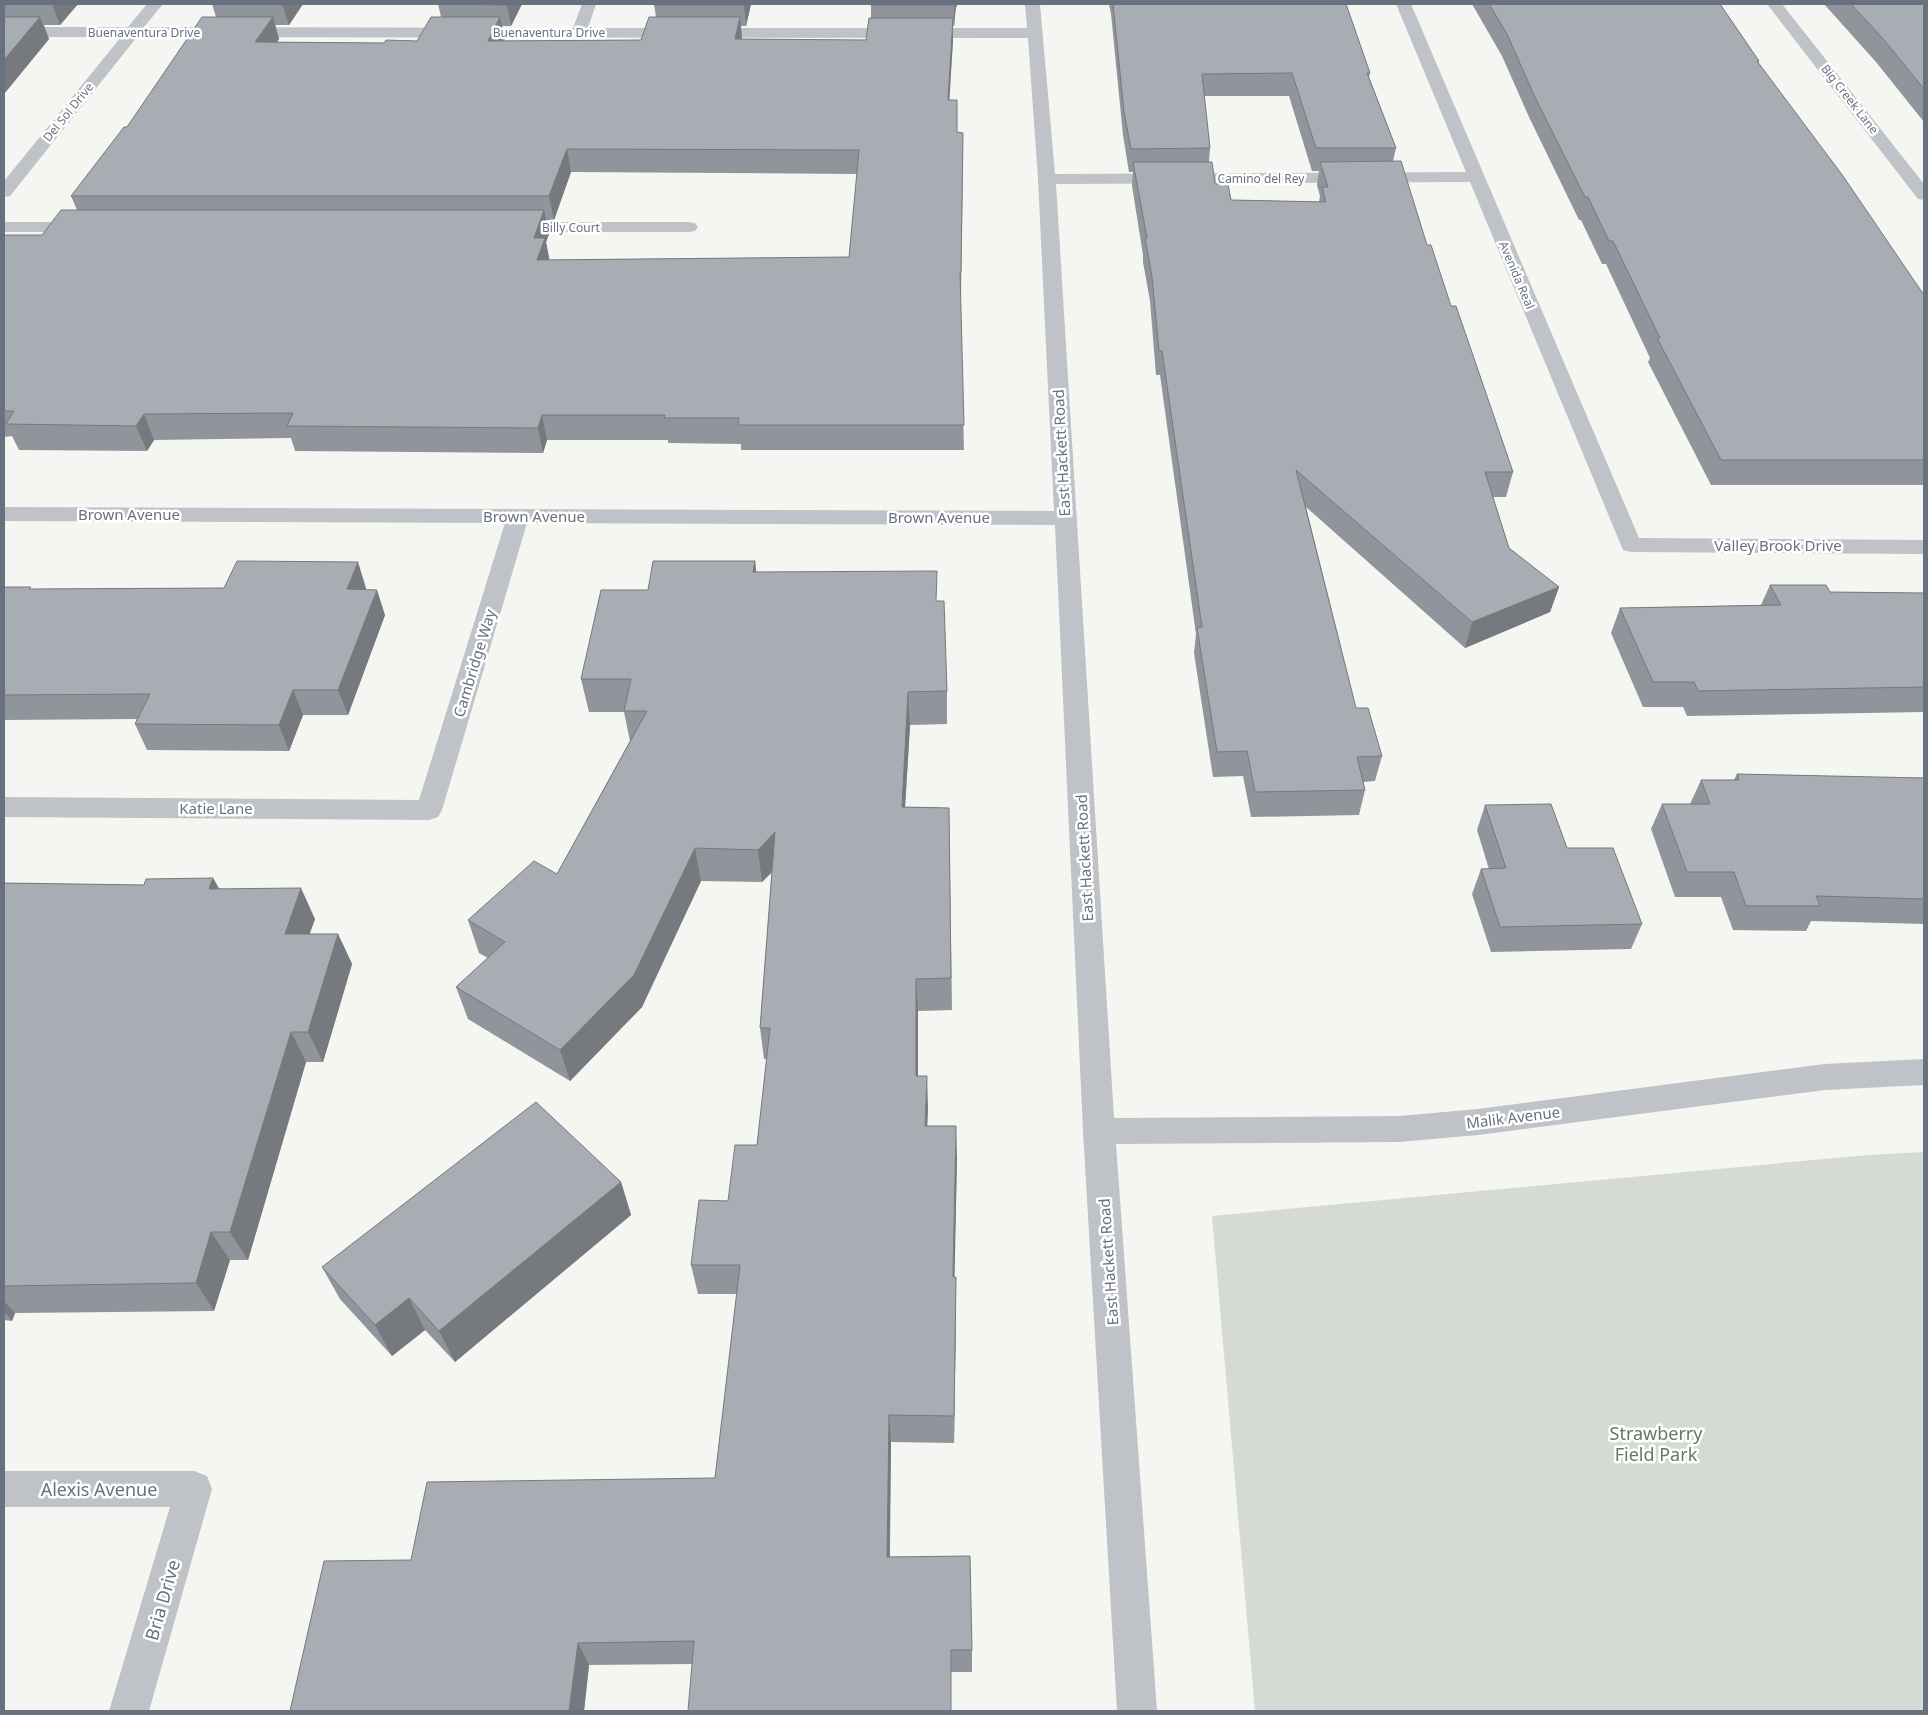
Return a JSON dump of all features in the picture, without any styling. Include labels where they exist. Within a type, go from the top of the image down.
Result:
[{"type":"street","name":"Del Sol Drive","points":[[4,192],[155,4]]},
{"type":"street","points":[[579,32],[589,4]]},
{"type":"street","name":"East Hackett Road","points":[[1033,4],[1047,179],[1064,518],[1099,1131],[1137,1711]]},
{"type":"street","name":"Avenida Real","points":[[1404,4],[1631,545]]},
{"type":"street","name":"Big Creek Lane","points":[[1774,4],[1908,161],[1924,195]]},
{"type":"street","name":"Buenaventura Drive","points":[[4,32],[1034,33]]},
{"type":"street","name":"Camino del Rey","points":[[1047,179],[1476,177]]},
{"type":"street","points":[[4,227],[103,227]]},
{"type":"street","name":"Billy Court","points":[[490,227],[688,227]]},
{"type":"street","name":"Brown Avenue","points":[[4,514],[1064,518]]},
{"type":"street","name":"Cambridge Way","points":[[429,810],[518,516]]},
{"type":"street","name":"Valley Brook Drive","points":[[1631,545],[1924,547]]},
{"type":"street","name":"Katie Lane","points":[[4,807],[429,810]]},
{"type":"street","name":"Malik Avenue","points":[[1099,1131],[1399,1129],[1478,1122],[1825,1077],[1924,1072]]},
{"type":"street","name":"Alexis Avenue","points":[[4,1489],[194,1489]]},
{"type":"street","name":"Bria Drive","points":[[129,1711],[194,1489]]},
{"type":"green space","name":"Strawberry Field Park","points":[[1924,1152],[1924,1711],[1255,1711],[1212,1216],[1868,1155]]},
{"type":"building","points":[[438,4],[507,4],[507,5]]},
{"type":"building","points":[[744,4],[744,5],[654,5]]},
{"type":"building","points":[[954,4],[954,5],[871,5]]},
{"type":"building","points":[[1113,4],[1346,4],[1370,73],[1367,73],[1396,148],[1316,148],[1292,73],[1202,74],[1210,148],[1131,149],[1124,112]]},
{"type":"building","points":[[1489,4],[1720,4],[1759,61],[1757,61],[1843,176],[1924,295],[1924,460],[1721,460],[1657,338],[1660,338],[1613,241],[1609,241],[1588,197],[1585,197],[1534,95],[1507,34]]},
{"type":"building","points":[[1851,4],[1924,4],[1924,89],[1885,41]]},
{"type":"building","points":[[4,17],[40,17],[4,60]]},
{"type":"building","points":[[202,17],[273,17],[255,42],[384,43],[386,40],[417,41],[431,17],[500,17],[488,41],[641,40],[649,17],[740,17],[735,39],[866,40],[869,18],[953,18],[948,100],[957,100],[957,132],[963,133],[960,272],[964,425],[738,425],[739,418],[664,418],[665,415],[542,415],[538,428],[287,426],[293,413],[144,414],[136,426],[6,424],[14,411],[4,411],[4,235],[42,235],[61,210],[544,210],[534,238],[545,238],[537,260],[849,257],[859,150],[567,149],[549,196],[71,196],[124,127],[127,127]]},
{"type":"building","points":[[1401,161],[1427,245],[1431,245],[1451,306],[1456,306],[1513,472],[1485,472],[1509,548],[1559,587],[1472,622],[1296,470],[1356,708],[1368,708],[1382,756],[1357,757],[1365,790],[1255,792],[1247,751],[1217,752],[1197,628],[1202,627],[1162,351],[1159,351],[1152,277],[1145,238],[1147,238],[1133,162],[1212,162],[1215,184],[1228,184],[1231,200],[1326,202],[1322,187],[1328,187],[1320,162]]},
{"type":"building","points":[[237,561],[358,562],[347,589],[377,590],[338,690],[293,690],[279,725],[135,724],[150,694],[4,695],[4,587],[31,587],[29,589],[224,588]]},
{"type":"building","points":[[653,561],[755,561],[753,572],[937,571],[936,601],[944,601],[947,691],[908,692],[902,807],[949,808],[951,978],[916,979],[916,1076],[927,1076],[925,1126],[956,1126],[953,1277],[956,1277],[954,1416],[889,1415],[887,1557],[970,1556],[972,1650],[951,1650],[951,1711],[688,1711],[694,1641],[578,1643],[569,1711],[290,1711],[324,1561],[411,1560],[427,1482],[715,1478],[740,1265],[691,1265],[699,1200],[728,1201],[735,1145],[757,1145],[770,1028],[760,1028],[775,832],[758,850],[695,848],[634,975],[560,1050],[456,987],[505,942],[468,920],[534,861],[557,874],[647,711],[624,711],[631,679],[581,679],[601,590],[648,590]]},
{"type":"building","points":[[1770,585],[1826,585],[1830,592],[1924,593],[1924,687],[1698,691],[1694,682],[1653,682],[1620,608],[1781,605]]},
{"type":"building","points":[[1737,774],[1924,778],[1924,899],[1816,896],[1820,906],[1746,906],[1734,872],[1687,872],[1662,804],[1710,804],[1701,780],[1739,780]]},
{"type":"building","points":[[1551,804],[1567,848],[1613,848],[1642,924],[1500,927],[1481,869],[1506,868],[1485,805]]},
{"type":"building","points":[[213,878],[209,889],[301,888],[285,934],[338,934],[308,1032],[291,1032],[230,1232],[211,1232],[196,1283],[4,1286],[4,883],[144,885],[146,879]]},
{"type":"building","points":[[536,1102],[621,1182],[439,1331],[409,1298],[375,1325],[322,1267]]}]
